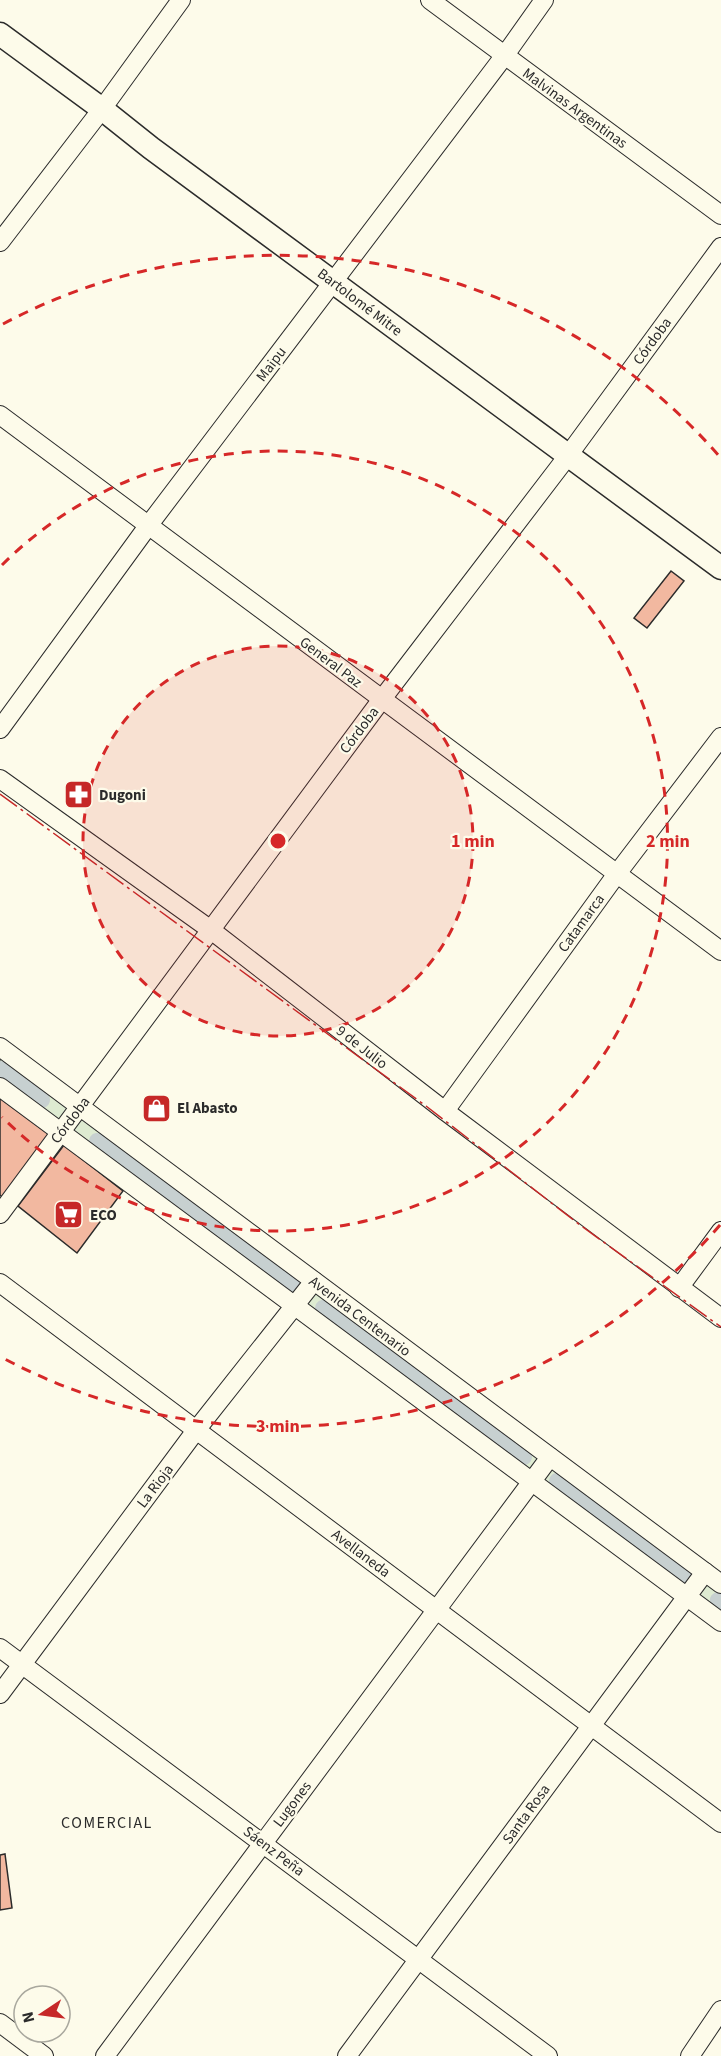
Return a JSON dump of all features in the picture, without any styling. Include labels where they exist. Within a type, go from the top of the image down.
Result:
[{"type":"main road","name":"Bartolomé Mitre","points":[[0,34],[567,457],[721,568]]},
{"type":"street","points":[[0,242],[102,109],[181,0]]},
{"type":"street","name":"Malvinas Argentinas","points":[[430,0],[721,215]]},
{"type":"street","name":"Maipu","points":[[0,729],[148,526],[505,55],[544,0]]},
{"type":"street","name":"Córdoba","points":[[0,1214],[382,699],[567,457],[721,247]]},
{"type":"street","name":"General Paz","points":[[0,415],[721,951]]},
{"type":"street","name":"Catamarca","points":[[445,1111],[616,874],[721,737]]},
{"type":"street","name":"9 de Julio","points":[[0,779],[211,930],[445,1111],[678,1288],[721,1318]]},
{"type":"street","name":"Avenida Centenario","points":[[0,1047],[721,1584]]},
{"type":"street","name":"Avenida Centenario","points":[[0,1087],[721,1622]]},
{"type":"street","points":[[678,1288],[721,1232]]},
{"type":"street","name":"La Rioja","points":[[0,1694],[197,1429],[314,1281]]},
{"type":"street","name":"Avellaneda","points":[[0,1282],[721,1823]]},
{"type":"street","name":"Lugones","points":[[105,2056],[550,1457]]},
{"type":"street","name":"Santa Rosa","points":[[347,2056],[705,1572]]},
{"type":"street","name":"Sáenz Peña","points":[[0,1648],[548,2056]]},
{"type":"street","points":[[690,2056],[721,2010]]},
{"type":"street","points":[[0,2023],[44,2056]]},
{"type":"green space","points":[[0,1052],[721,1589],[721,1618],[0,1084]]},
{"type":"building","points":[[671,571],[684,581],[647,628],[634,618]]},
{"type":"building","points":[[0,1098],[50,1135],[4,1199],[0,1195]]},
{"type":"building","points":[[64,1145],[123,1191],[77,1253],[18,1206]]},
{"type":"building","points":[[5,1854],[12,1908],[0,1910],[0,1855]]},
{"type":"waterway","points":[[0,1069],[42,1100]]},
{"type":"waterway","points":[[97,1141],[292,1285]]},
{"type":"waterway","points":[[323,1308],[524,1457]]},
{"type":"waterway","points":[[557,1481],[685,1576]]},
{"type":"power","points":[[0,794],[426,1106],[580,1225],[721,1327]]},
{"type":"place","name":"Dugoni","points":[[78,795]]},
{"type":"place","name":"El Abasto","points":[[156,1108]]},
{"type":"place","name":"ECO","points":[[69,1215]]},
{"type":"district","name":"COMERCIAL","points":[[107,1822]]}]
